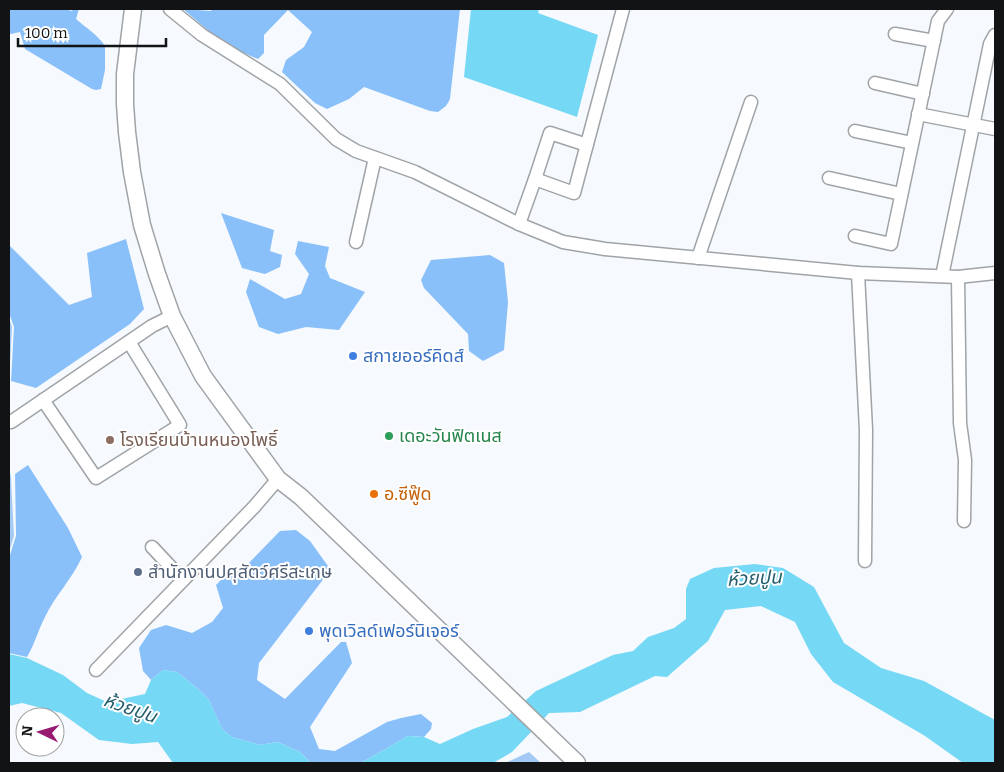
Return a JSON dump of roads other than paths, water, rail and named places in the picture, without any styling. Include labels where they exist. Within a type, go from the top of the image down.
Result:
[{"type":"main road","points":[[133,9],[126,74],[125,104],[132,172],[142,225],[172,316],[203,376],[278,479],[301,497],[577,763]]},
{"type":"street","points":[[170,9],[202,35],[280,84],[336,139],[356,151],[415,172],[519,224],[563,242],[606,249],[858,273],[958,277],[995,273]]},
{"type":"street","points":[[535,179],[574,193],[623,9]]},
{"type":"street","points":[[855,236],[891,244],[938,21],[947,9]]},
{"type":"street","points":[[894,34],[934,41]]},
{"type":"street","points":[[942,276],[990,44],[995,35]]},
{"type":"street","points":[[875,83],[923,94]]},
{"type":"street","points":[[698,258],[751,102]]},
{"type":"street","points":[[918,114],[995,129]]},
{"type":"street","points":[[855,131],[912,143]]},
{"type":"street","points":[[519,224],[550,133],[587,145]]},
{"type":"street","points":[[356,242],[376,158]]},
{"type":"street","points":[[829,178],[901,194]]},
{"type":"street","points":[[858,273],[866,430],[865,561]]},
{"type":"street","points":[[958,277],[960,423],[964,460],[964,521]]},
{"type":"street","points":[[11,422],[152,326],[172,316]]},
{"type":"street","points":[[43,400],[96,478],[180,425],[129,342]]},
{"type":"street","points":[[96,670],[254,507],[278,479]]},
{"type":"street","points":[[152,547],[183,580]]},
{"type":"water","points":[[471,9],[539,9],[538,13],[598,35],[577,117],[464,77]]},
{"type":"water","name":"ห้วยปูน","points":[[755,564],[783,568],[814,587],[844,643],[881,668],[924,681],[995,720],[995,763],[963,763],[925,736],[833,682],[811,654],[795,622],[761,606],[725,610],[708,641],[667,677],[655,676],[580,712],[549,713],[512,752],[493,763],[361,763],[408,736],[424,737],[440,744],[473,729],[507,717],[536,691],[613,655],[633,651],[648,637],[674,628],[686,619],[686,589],[690,579],[714,568]]},
{"type":"water","name":"ห้วยปูน","points":[[9,654],[27,658],[63,675],[87,693],[107,702],[145,694],[151,680],[163,670],[177,672],[209,700],[222,729],[232,737],[260,745],[278,742],[300,752],[311,763],[173,763],[158,742],[132,744],[99,740],[65,716],[65,707],[38,707],[22,703],[9,706]]},
{"type":"place","name":"สกายออร์คิดส์","points":[[353,356]]},
{"type":"place","name":"เดอะวันฟิตเนส","points":[[389,436]]},
{"type":"place","name":"โรงเรียนบ้านหนองโพธิ์","points":[[110,440]]},
{"type":"place","name":"อ.ซีฟู๊ด","points":[[374,494]]},
{"type":"place","name":"สำนักงานปศุสัตว์ศรีสะเกษ","points":[[138,572]]},
{"type":"place","name":"พุดเวิลด์เฟอร์นิเจอร์","points":[[309,631]]}]
